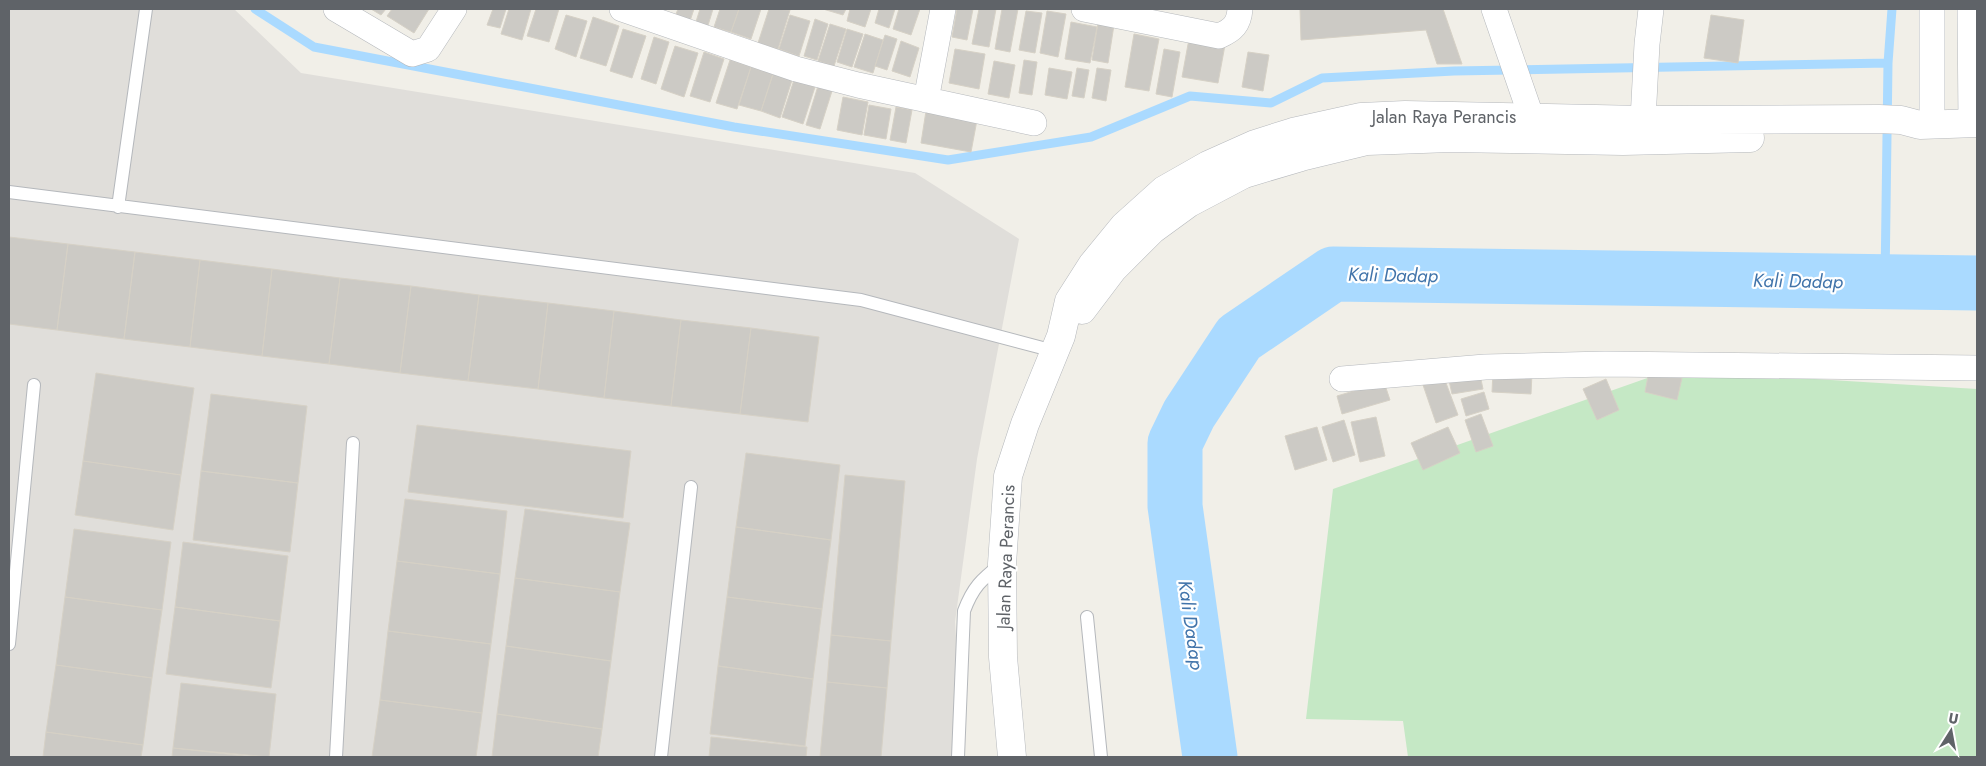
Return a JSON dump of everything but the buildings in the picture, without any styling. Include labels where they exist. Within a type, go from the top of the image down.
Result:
[{"type":"street","points":[[336,9],[412,54],[428,49],[454,9]]},
{"type":"street","points":[[622,9],[796,69],[1034,123]]},
{"type":"street","points":[[926,100],[943,9]]},
{"type":"street","points":[[1084,9],[1219,36],[1232,30],[1239,20],[1240,9]]},
{"type":"street","points":[[1494,9],[1516,70],[1531,127]]},
{"type":"street","points":[[1643,120],[1644,85],[1651,9]]},
{"type":"street","points":[[1902,126],[1932,9]]},
{"type":"street","points":[[1970,9],[1974,123]]},
{"type":"street","name":"Jalan Raya Perancis","points":[[1012,757],[1003,657],[1002,564],[1008,476],[1025,424],[1058,344],[1113,269],[1152,230],[1189,203],[1244,174],[1366,141],[1450,138],[1531,127],[1643,120],[1902,126]]},
{"type":"street","name":"Jalan Raya Perancis","points":[[1531,127],[1623,141],[1974,123]]},
{"type":"street","points":[[1342,379],[1485,367],[1604,364],[1977,368]]},
{"type":"lane","points":[[118,207],[146,9]]},
{"type":"lane","points":[[9,192],[861,300],[1058,344]]},
{"type":"lane","points":[[9,644],[34,385]]},
{"type":"lane","points":[[336,757],[353,443]]},
{"type":"lane","points":[[661,757],[691,486]]},
{"type":"lane","points":[[958,757],[964,610],[971,592],[980,581],[1002,564]]},
{"type":"lane","points":[[1087,617],[1101,757]]},
{"type":"shaded area","points":[[9,9],[234,9],[301,73],[915,173],[1019,239],[977,459],[955,622],[964,757],[9,757]]},
{"type":"green space","points":[[1670,370],[1977,389],[1977,757],[1408,757],[1403,721],[1306,719],[1333,489]]},
{"type":"waterway","points":[[255,9],[314,47],[734,127],[948,160],[1091,137],[1190,96],[1271,103],[1322,78],[1454,71],[1888,63],[1885,282]]},
{"type":"waterway","points":[[1888,63],[1892,9]]},
{"type":"waterway","name":"Kali Dadap","points":[[1210,757],[1175,506],[1175,443],[1189,414],[1239,338],[1333,274],[1977,283]]}]
